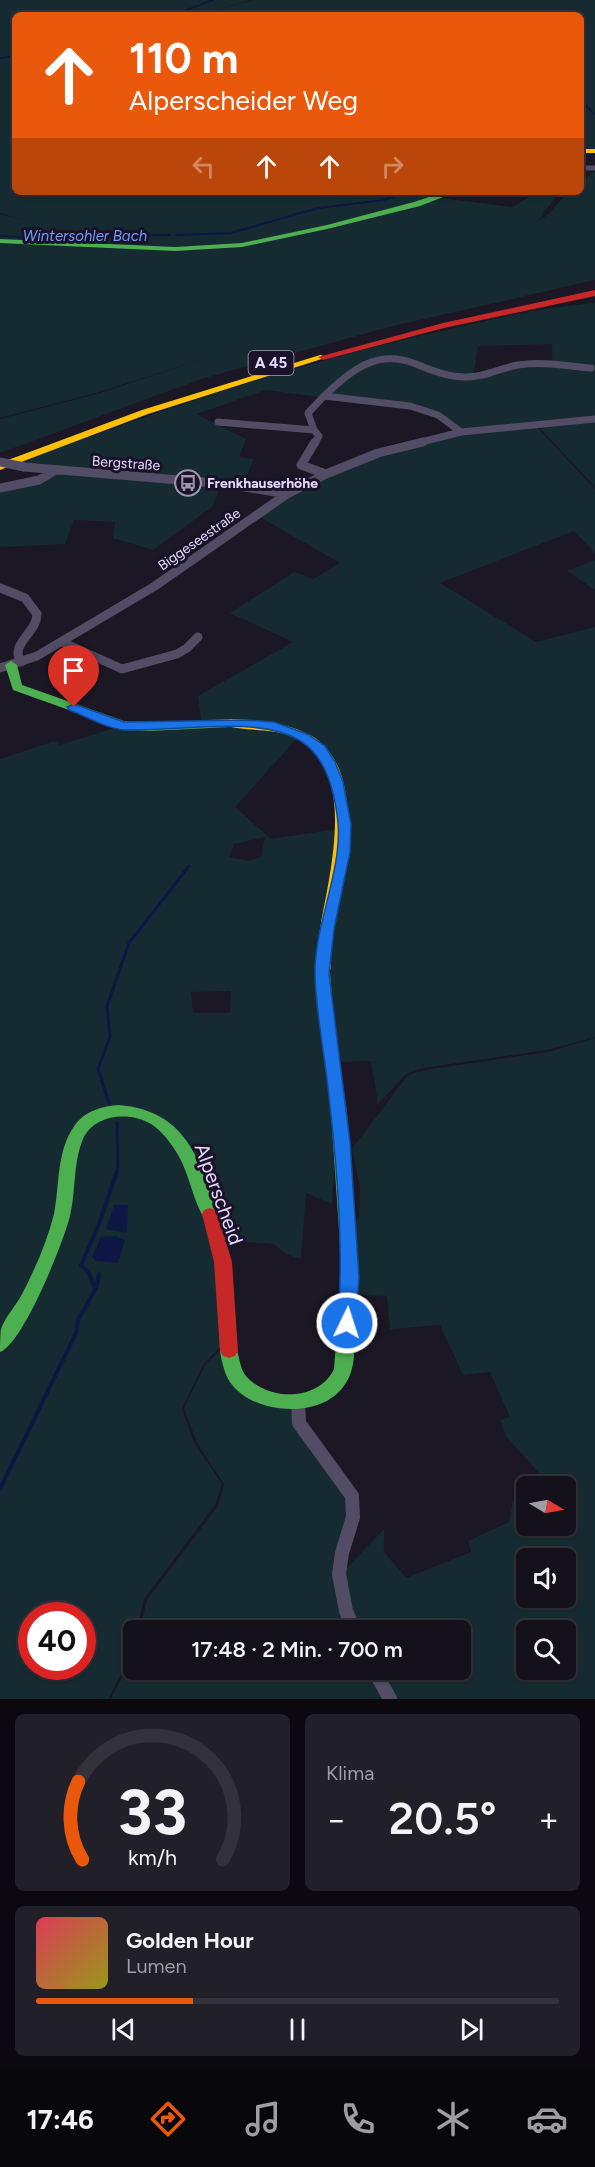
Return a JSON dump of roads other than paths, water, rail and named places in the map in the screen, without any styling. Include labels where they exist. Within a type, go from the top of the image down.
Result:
[{"type":"main road","points":[[0,241],[175,249],[242,245],[327,227],[443,195]]},
{"type":"main road","name":"A 45","points":[[0,460],[128,410],[224,377],[415,325],[595,285]]},
{"type":"main road","name":"A 45","points":[[0,467],[126,418],[234,381],[373,343],[595,292]]},
{"type":"main road","points":[[528,306],[595,298]]},
{"type":"main road","name":"Alperscheid","points":[[0,1345],[17,1321],[44,1264],[62,1216],[74,1141],[79,1132],[96,1116],[114,1111],[133,1112],[155,1118],[174,1134],[182,1146],[217,1234],[227,1287],[231,1358],[237,1377],[250,1389],[262,1396],[298,1401],[317,1396],[336,1385],[343,1369],[350,1277],[342,1159],[322,974],[327,929],[343,852],[345,824],[336,782],[320,749],[302,736],[274,726],[245,723],[123,726],[16,687],[11,665]]},
{"type":"street","points":[[326,474],[301,465],[319,436],[314,430],[308,413],[324,396],[367,361],[404,359],[439,374],[460,377],[473,377],[528,363],[591,368]]},
{"type":"street","points":[[324,396],[410,406],[445,418],[461,432]]},
{"type":"street","name":"Biggeseestraße","points":[[11,665],[62,642],[155,586],[287,494],[326,474],[378,453],[461,432],[595,419]]},
{"type":"street","points":[[218,422],[314,430]]},
{"type":"street","name":"Bergstraße","points":[[0,460],[24,467],[54,471],[226,484],[287,494]]},
{"type":"street","points":[[0,488],[39,480],[54,471]]},
{"type":"street","points":[[0,588],[21,593],[38,618],[17,648],[17,656],[11,665]]},
{"type":"street","points":[[62,642],[117,669],[125,670],[150,660],[175,656],[189,647],[198,637]]},
{"type":"street","points":[[298,1401],[299,1423],[352,1496],[353,1517],[342,1553],[339,1574],[350,1620]]},
{"type":"street","points":[[380,1680],[390,1699]]},
{"type":"waterway","points":[[181,12],[213,0]]},
{"type":"waterway","points":[[0,58],[12,56]]},
{"type":"waterway","points":[[584,103],[595,115]]},
{"type":"waterway","name":"Wintersohler Bach","points":[[584,156],[595,155]]},
{"type":"waterway","name":"Wintersohler Bach","points":[[176,235],[231,233],[318,208],[384,200],[398,195]]},
{"type":"waterway","name":"Wintersohler Bach","points":[[0,236],[65,239],[87,236],[170,235]]},
{"type":"waterway","points":[[109,1103],[98,1069],[110,1037],[107,1006],[129,943],[189,866]]},
{"type":"waterway","points":[[116,1173],[118,1167],[117,1123]]},
{"type":"waterway","points":[[0,1489],[76,1333],[78,1320],[95,1290],[89,1273],[81,1265],[99,1224],[117,1171]]},
{"type":"waterway","points":[[96,1289],[99,1274]]},
{"type":"place","name":"Frenkhauserhöhe","points":[[188,483]]}]
